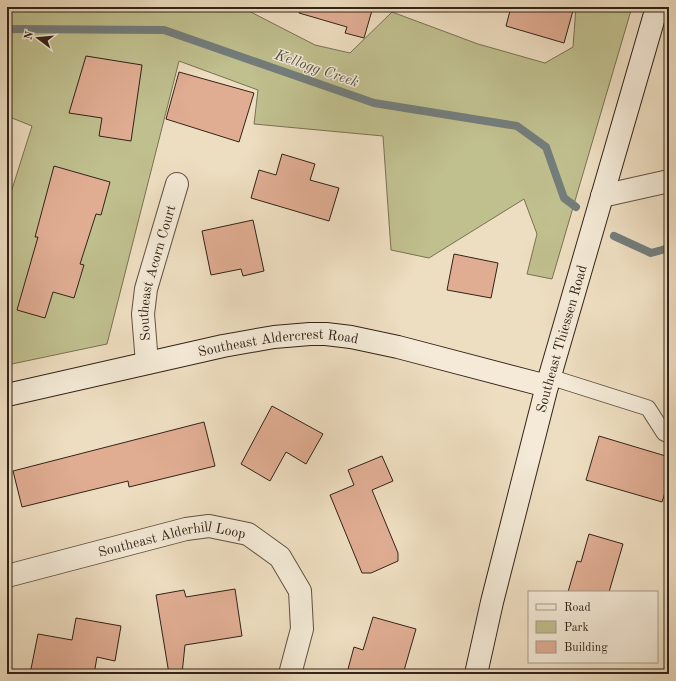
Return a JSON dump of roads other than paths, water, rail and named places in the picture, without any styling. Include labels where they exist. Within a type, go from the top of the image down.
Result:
[{"type":"street","name":"Southeast Thiessen Road","points":[[476,674],[494,595],[549,382],[658,7]]},
{"type":"street","points":[[602,196],[669,181]]},
{"type":"street","name":"Southeast Acorn Court","points":[[147,363],[143,314],[146,288],[177,184]]},
{"type":"street","name":"Southeast Aldercrest Road","points":[[7,395],[223,346],[274,337],[326,334],[351,337],[398,347],[549,382]]},
{"type":"street","name":"Southeast Alderhill Loop","points":[[7,576],[186,529],[209,526],[248,534],[280,557],[300,591],[302,629],[290,674]]},
{"type":"lane","points":[[549,382],[635,403],[648,408],[664,432],[669,435]]},
{"type":"waterway","name":"Kellogg Creek","points":[[7,29],[164,30],[374,103],[517,126],[546,147],[564,198],[576,207]]},
{"type":"waterway","name":"Kellogg Creek","points":[[614,236],[651,253],[669,248]]}]
